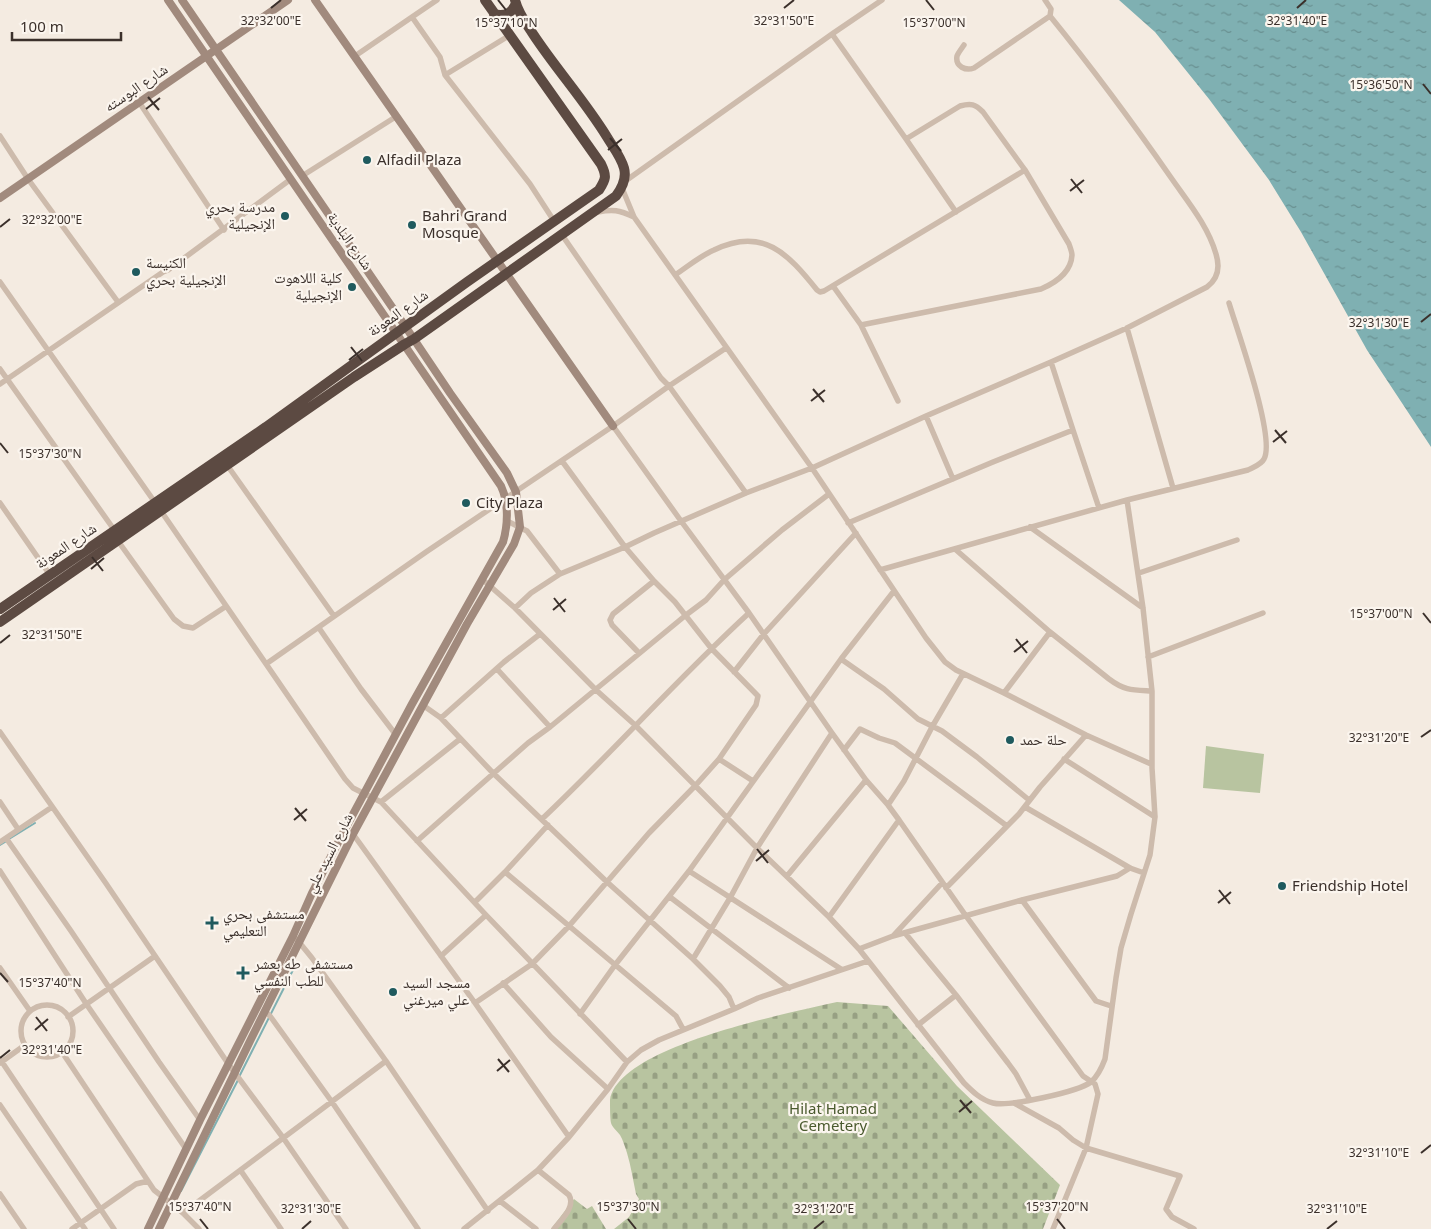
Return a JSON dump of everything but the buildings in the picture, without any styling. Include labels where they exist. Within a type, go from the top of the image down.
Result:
[{"type":"highway","name":"شارع المعونة","points":[[0,622],[401,329],[599,190],[604,182],[605,172],[566,113],[485,0]]},
{"type":"highway","points":[[494,14],[501,16],[508,14],[513,10],[515,2]]},
{"type":"highway","points":[[515,2],[518,11],[529,28],[603,130],[624,168],[623,185]]},
{"type":"highway","name":"شارع المعونة","points":[[158,507],[227,465],[409,341],[593,213],[616,196],[623,185]]},
{"type":"highway","name":"شارع المعونة","points":[[0,609],[50,575],[116,536]]},
{"type":"main road","name":"شارع البلدية","points":[[168,0],[291,179],[401,329]]},
{"type":"main road","name":"شارع البلدية","points":[[182,0],[302,176],[409,341],[442,399],[502,486],[505,500]]},
{"type":"main road","name":"شارع البوسته","points":[[0,198],[288,0]]},
{"type":"main road","points":[[315,0],[613,426]]},
{"type":"main road","name":"شارع البلدية","points":[[409,341],[450,393],[506,473],[516,492]]},
{"type":"main road","points":[[442,399],[450,393]]},
{"type":"main road","name":"شارع السيد علي","points":[[148,1229],[229,1064],[373,797],[514,544],[520,527],[516,492]]},
{"type":"main road","name":"شارع السيد علي","points":[[159,1229],[265,1012],[296,939],[312,893],[363,794],[502,542],[506,533],[507,521],[505,500]]},
{"type":"street","points":[[355,56],[437,0]]},
{"type":"street","points":[[882,0],[623,185],[634,217],[812,468],[926,638],[946,662],[963,674],[1086,735],[1151,764]]},
{"type":"street","points":[[515,608],[531,593],[560,574],[681,521],[812,468],[926,416],[1052,362],[1127,328],[1214,282],[1218,271],[1217,255],[1209,236],[1196,214],[1146,141],[1050,16],[1051,9],[1045,0]]},
{"type":"street","points":[[964,45],[957,56],[958,63],[967,70],[974,68],[1050,16]]},
{"type":"street","points":[[412,17],[440,57],[445,75],[530,184],[554,221]]},
{"type":"street","points":[[832,34],[956,212]]},
{"type":"street","points":[[445,75],[510,35]]},
{"type":"street","points":[[139,102],[224,230]]},
{"type":"street","points":[[861,325],[1041,289],[1054,284],[1063,275],[1072,255],[1069,244],[1025,170],[976,105],[960,106],[906,139]]},
{"type":"street","points":[[302,176],[397,116]]},
{"type":"street","points":[[0,136],[28,179],[118,302]]},
{"type":"street","points":[[675,275],[713,250],[746,240],[761,242],[777,250],[793,262],[820,292],[1025,170]]},
{"type":"street","points":[[0,384],[118,302],[168,270],[291,179]]},
{"type":"street","points":[[593,213],[611,210],[634,217]]},
{"type":"street","points":[[562,235],[661,378],[669,386],[746,494]]},
{"type":"street","points":[[0,282],[345,779],[353,788],[381,802],[532,964],[627,1062]]},
{"type":"street","points":[[833,286],[861,325],[898,401]]},
{"type":"street","points":[[880,570],[1127,500],[1248,470],[1257,466],[1264,459],[1266,430],[1262,410],[1230,303]]},
{"type":"street","points":[[1127,328],[1173,488]]},
{"type":"street","points":[[266,664],[726,348]]},
{"type":"street","points":[[1052,362],[1072,430],[1099,508]]},
{"type":"street","points":[[0,369],[174,619],[183,626],[193,628],[225,607]]},
{"type":"street","points":[[926,416],[953,479]]},
{"type":"street","points":[[613,426],[749,613],[844,750],[899,820],[942,883],[1083,1076],[1092,1081],[1097,1089],[1098,1094],[1086,1148],[1053,1229]]},
{"type":"street","points":[[848,523],[1072,430]]},
{"type":"street","points":[[475,1003],[532,964],[569,926],[650,833],[719,759],[756,705],[758,696],[711,648],[686,614],[625,547],[562,461]]},
{"type":"street","points":[[227,465],[334,616]]},
{"type":"street","points":[[417,841],[528,743],[596,690],[686,614],[706,600],[724,580],[782,530],[829,494]]},
{"type":"street","points":[[482,579],[515,608],[596,690],[635,725],[829,917],[868,960],[964,1083],[983,1099],[993,1103],[1014,1103],[1083,1086],[1092,1081],[1103,1066],[1121,948],[1153,842],[1155,816],[1151,764],[1152,691],[1139,573],[1127,500]]},
{"type":"street","points":[[0,503],[50,575]]},
{"type":"street","points":[[507,521],[528,531],[560,574]]},
{"type":"street","points":[[1030,528],[1143,608]]},
{"type":"street","points":[[734,672],[763,635],[856,533]]},
{"type":"street","points":[[1139,573],[1237,540]]},
{"type":"street","points":[[955,549],[1050,632],[1119,686],[1128,690],[1152,691]]},
{"type":"street","points":[[639,653],[612,625],[610,620],[614,614],[654,581]]},
{"type":"street","points":[[580,1014],[670,897],[841,659],[894,591]]},
{"type":"street","points":[[542,819],[574,789],[711,648],[749,613]]},
{"type":"street","points":[[1148,657],[1264,613]]},
{"type":"street","points":[[319,628],[361,690],[396,735]]},
{"type":"street","points":[[1004,693],[1050,632]]},
{"type":"street","points":[[442,718],[540,634]]},
{"type":"street","points":[[841,659],[884,688],[918,719],[942,731],[1029,800]]},
{"type":"street","points":[[497,669],[550,727]]},
{"type":"street","points":[[888,805],[904,781],[932,727],[963,674]]},
{"type":"street","points":[[424,706],[442,718],[493,773],[650,922],[693,959],[720,986],[734,1009]]},
{"type":"street","points":[[844,750],[860,729],[895,743],[1007,826]]},
{"type":"street","points":[[0,732],[229,1064],[346,1229]]},
{"type":"street","points":[[693,959],[758,848],[832,733]]},
{"type":"street","points":[[946,888],[1019,814],[1086,735]]},
{"type":"street","points":[[381,802],[460,739]]},
{"type":"street","points":[[719,759],[753,781]]},
{"type":"street","points":[[1064,759],[1155,816]]},
{"type":"street","points":[[787,876],[866,780]]},
{"type":"street","points":[[0,802],[18,829]]},
{"type":"street","points":[[52,807],[3,840],[72,931],[200,1120]]},
{"type":"street","points":[[1024,807],[1130,868],[1144,873]]},
{"type":"street","points":[[829,917],[899,820]]},
{"type":"street","points":[[475,902],[548,825]]},
{"type":"street","points":[[353,834],[569,1137]]},
{"type":"street","points":[[859,949],[892,936],[1118,876],[1130,868]]},
{"type":"street","points":[[0,871],[87,1005],[186,1150]]},
{"type":"street","points":[[689,871],[841,969]]},
{"type":"street","points":[[505,872],[676,1016],[683,1029]]},
{"type":"street","points":[[892,936],[942,883]]},
{"type":"street","points":[[670,897],[789,988]]},
{"type":"street","points":[[1022,900],[1096,1001],[1112,1006]]},
{"type":"street","points":[[441,956],[486,915]]},
{"type":"street","points":[[905,933],[956,995],[1016,1074],[1030,1100]]},
{"type":"street","points":[[296,939],[386,1061],[488,1211]]},
{"type":"street","points":[[68,1017],[155,956]]},
{"type":"street","points":[[467,1228],[538,1170],[569,1137],[627,1062],[641,1050],[683,1029],[758,998],[868,960]]},
{"type":"street","points":[[0,968],[30,1011]]},
{"type":"street","points":[[503,983],[551,1037],[608,1089]]},
{"type":"street","points":[[918,1025],[956,995]]},
{"type":"street","points":[[51,1005],[58,1008],[68,1017],[72,1024],[71,1040],[62,1052],[46,1057],[31,1051],[25,1045],[22,1038],[22,1023],[30,1011],[37,1007],[51,1005]]},
{"type":"street","points":[[265,1012],[270,1016],[332,1102],[418,1229]]},
{"type":"street","points":[[25,1045],[1,1061],[114,1229]]},
{"type":"street","points":[[62,1052],[154,1190],[183,1213],[199,1229]]},
{"type":"street","points":[[183,1213],[386,1061]]},
{"type":"street","points":[[1014,1103],[1059,1128],[1086,1148],[1180,1176],[1166,1209],[1172,1218],[1194,1229]]},
{"type":"street","points":[[0,1105],[85,1229]]},
{"type":"street","points":[[538,1170],[569,1195],[572,1200],[571,1205],[554,1229]]},
{"type":"street","points":[[240,1171],[281,1229]]},
{"type":"street","points":[[72,1229],[136,1184],[148,1181]]},
{"type":"street","points":[[0,1194],[24,1229]]},
{"type":"street","points":[[500,1201],[536,1229]]},
{"type":"green space","points":[[1206,746],[1264,754],[1260,793],[1203,788]]},
{"type":"green space","name":"Hilat Hamad Cemetery","points":[[837,1002],[888,1006],[957,1086],[1060,1185],[1043,1229],[614,1229],[629,1217],[639,1199],[636,1194],[624,1144],[620,1135],[612,1126],[611,1121],[610,1100],[620,1081],[642,1063],[673,1048],[747,1024]]},
{"type":"green space","points":[[574,1199],[587,1209],[592,1206],[606,1229],[551,1229]]},
{"type":"water","points":[[1119,0],[1431,0],[1431,447],[1367,350],[1301,232],[1269,180],[1209,99],[1155,32]]},
{"type":"waterway","points":[[9,839],[35,823]]},
{"type":"waterway","points":[[0,845],[5,842]]},
{"type":"waterway","points":[[240,1075],[294,968]]},
{"type":"waterway","points":[[181,1191],[238,1080]]},
{"type":"place","name":"Alfadil Plaza","points":[[367,160]]},
{"type":"place","name":"مدرسة بحري الإنجيلية","points":[[285,216]]},
{"type":"place","name":"Bahri Grand Mosque","points":[[412,225]]},
{"type":"place","name":"الكنيسة الإنجيلية بحري","points":[[136,272]]},
{"type":"place","name":"كلية اللاهوت الإنجيلية","points":[[352,287]]},
{"type":"place","name":"City Plaza","points":[[466,503]]},
{"type":"place","name":"حلة حمد","points":[[1010,740]]},
{"type":"place","name":"Friendship Hotel","points":[[1282,886]]},
{"type":"place","name":"مستشفى بحري التعليمي","points":[[212,923]]},
{"type":"place","name":"مستشفى طه بعشر للطب النفسي","points":[[243,973]]},
{"type":"place","name":"مسجد السيد علي ميرغني","points":[[393,992]]}]
